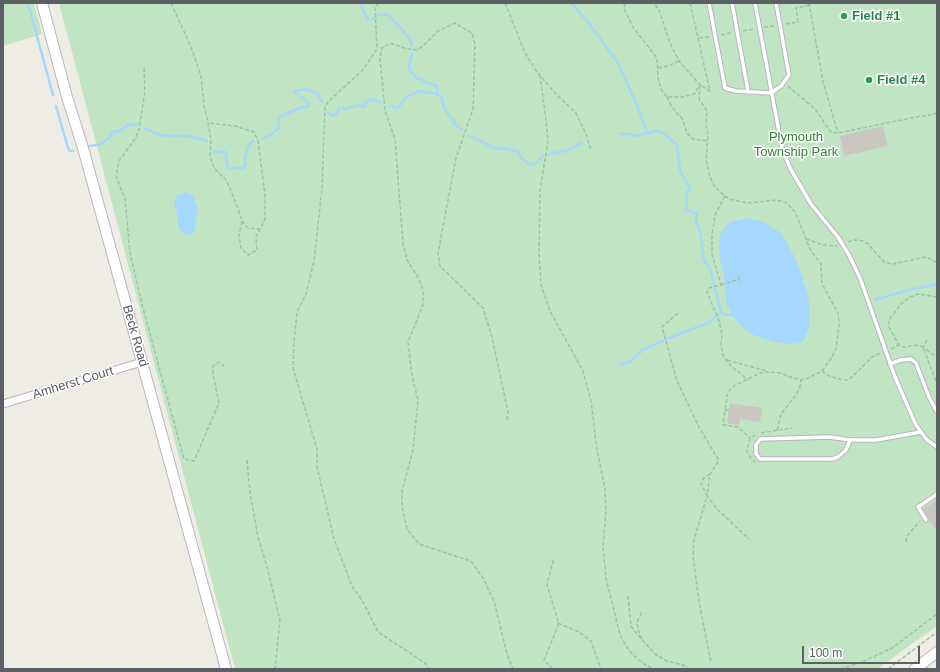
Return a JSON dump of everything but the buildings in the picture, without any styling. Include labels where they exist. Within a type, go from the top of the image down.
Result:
[{"type":"main road","name":"Beck Road","points":[[42,3],[226,669]]},
{"type":"main road","points":[[915,669],[937,652]]},
{"type":"street","name":"Amherst Court","points":[[3,404],[142,362]]},
{"type":"lane","points":[[709,3],[725,88],[736,91],[771,93],[784,82],[789,75],[776,3]]},
{"type":"lane","points":[[732,3],[748,91]]},
{"type":"lane","points":[[755,3],[782,148],[790,168],[811,204],[842,244],[860,278],[885,351],[907,405],[921,432],[936,445]]},
{"type":"lane","points":[[890,364],[901,360],[911,359],[916,364],[929,397],[937,412]]},
{"type":"lane","points":[[850,440],[846,450],[838,457],[832,459],[760,459],[756,454],[756,445],[760,439],[830,437],[850,440],[876,440],[921,432]]},
{"type":"lane","points":[[925,519],[918,507],[937,494]]},
{"type":"path","points":[[171,3],[191,47],[201,76],[204,105],[211,140],[210,156],[214,168],[227,181],[242,221],[248,228],[259,229]]},
{"type":"path","points":[[379,3],[376,7],[377,49],[362,71],[338,92],[325,106],[322,188],[314,261],[306,294],[298,312],[294,340],[293,368],[317,449],[317,467],[334,539],[352,586],[363,602],[378,632],[425,663],[429,669]]},
{"type":"path","points":[[504,3],[525,53],[540,75],[556,94],[576,113],[586,134],[591,150]]},
{"type":"path","points":[[624,3],[624,11],[633,27],[657,58],[658,78],[661,89],[672,107],[683,120],[687,133],[693,139],[708,141]]},
{"type":"path","points":[[654,3],[679,61],[700,84],[710,91],[690,3]]},
{"type":"path","points":[[809,3],[823,82],[838,133]]},
{"type":"path","points":[[507,420],[508,412],[492,337],[483,308],[440,266],[438,253],[456,158],[473,109],[475,44],[472,33],[456,23],[438,30],[424,45],[417,50],[404,48],[390,43],[382,48],[380,58],[385,111],[396,139],[403,243],[407,260],[418,277],[423,290],[424,305],[408,342],[412,376],[418,400],[413,450],[402,491],[402,506],[407,529],[420,544],[471,561],[483,578],[494,601],[507,654],[513,669]]},
{"type":"path","points":[[658,68],[668,66],[679,61]]},
{"type":"path","points":[[144,68],[145,91],[139,130],[135,139],[119,161],[116,176],[125,199],[130,253],[143,308],[184,459],[194,461],[219,403],[212,366],[219,362],[225,367]]},
{"type":"path","points":[[540,75],[548,141],[540,191],[539,253],[541,285],[550,311],[583,371],[591,401],[597,450],[605,488],[606,511],[603,547],[606,578],[620,635],[626,646],[644,664],[654,669]]},
{"type":"path","points":[[784,82],[815,109],[830,131],[834,133],[937,113]]},
{"type":"path","points":[[667,97],[682,97],[694,94],[700,84]]},
{"type":"path","points":[[700,84],[699,99],[706,111],[708,141],[706,160],[713,184],[725,196],[740,202],[748,203],[777,200],[787,203],[795,212],[811,251],[821,264],[822,284],[838,313],[839,325],[836,349],[822,371],[808,378],[801,380],[780,373],[768,372],[727,360]]},
{"type":"path","points":[[208,122],[234,126],[254,132],[257,138],[265,194],[265,219],[256,237],[257,250],[248,255],[241,248],[239,235],[242,221]]},
{"type":"path","points":[[720,285],[712,254],[712,236],[715,215],[725,196]]},
{"type":"path","points":[[806,240],[833,247],[855,240],[863,241],[868,244],[884,262],[893,264],[925,257],[937,263]]},
{"type":"path","points":[[738,276],[740,283]]},
{"type":"path","points":[[739,279],[709,288],[707,292],[719,321],[722,334],[721,345],[723,355],[730,365],[748,380]]},
{"type":"path","points":[[898,345],[889,327],[889,320],[901,304],[910,297],[918,294],[937,297]]},
{"type":"path","points":[[678,313],[662,327],[677,381],[699,427],[718,459],[718,462],[710,474],[704,478],[701,484],[707,496],[717,509],[748,539]]},
{"type":"path","points":[[923,347],[927,340]]},
{"type":"path","points":[[822,371],[829,376],[842,380],[848,380],[872,357],[898,345],[903,347],[918,345],[937,356]]},
{"type":"path","points":[[923,347],[937,384]]},
{"type":"path","points":[[750,438],[738,427],[723,424],[728,392],[734,386],[760,373],[768,372]]},
{"type":"path","points":[[778,430],[781,414],[796,395],[800,387],[801,380]]},
{"type":"path","points":[[248,460],[250,493],[258,537],[268,570],[280,621],[275,669]]},
{"type":"path","points":[[710,474],[707,496],[694,540],[693,555],[694,572],[711,662]]},
{"type":"path","points":[[906,542],[907,536],[910,532],[925,519]]},
{"type":"path","points":[[553,669],[544,660],[558,626],[547,584],[554,558]]},
{"type":"path","points":[[628,596],[631,626],[643,641],[655,654],[661,658],[683,665],[689,669]]},
{"type":"path","points":[[642,612],[637,622],[643,641]]},
{"type":"path","points":[[840,669],[860,663],[892,648],[937,614]]},
{"type":"path","points":[[558,623],[579,632],[591,641],[601,669]]},
{"type":"path","points":[[888,669],[937,632]]},
{"type":"green space","points":[[3,3],[34,3],[42,34],[3,46]]},
{"type":"green space","name":"Plymouth Township Park","points":[[59,3],[937,3],[937,626],[877,669],[235,669]]},
{"type":"water","points":[[186,192],[193,195],[198,213],[195,220],[196,228],[191,235],[181,232],[174,204],[177,196]]},
{"type":"water","points":[[747,218],[758,220],[771,226],[782,234],[794,256],[809,300],[809,329],[803,342],[792,344],[774,342],[751,334],[741,326],[732,315],[727,305],[724,278],[719,254],[720,235],[724,228],[731,222]]},
{"type":"waterway","points":[[28,3],[53,95]]},
{"type":"waterway","points":[[362,3],[362,8],[367,18],[371,20],[374,18]]},
{"type":"waterway","points":[[571,3],[588,22],[618,63],[637,105],[647,133]]},
{"type":"waterway","points":[[378,15],[384,14],[390,16],[410,39],[412,45]]},
{"type":"waterway","points":[[412,53],[409,66],[411,73],[415,75],[416,78],[421,79],[426,83],[435,85],[438,88],[437,94]]},
{"type":"waterway","points":[[262,139],[279,128],[278,120],[280,117],[299,108],[307,107],[308,104],[306,100],[295,93],[295,91],[305,89],[317,93],[322,102]]},
{"type":"waterway","points":[[390,106],[398,108],[405,98],[419,91],[437,94],[441,96],[445,110],[454,121],[454,124],[462,129]]},
{"type":"waterway","points":[[328,112],[333,116],[337,113],[339,107],[345,109],[358,105],[364,107],[367,101],[371,99],[380,102]]},
{"type":"waterway","points":[[56,106],[68,148],[70,151],[73,151]]},
{"type":"waterway","points":[[90,146],[101,144],[110,137],[113,132],[118,132],[128,125],[137,125]]},
{"type":"waterway","points":[[144,128],[159,135],[188,136],[207,141]]},
{"type":"waterway","points":[[621,134],[635,136],[657,131],[663,133],[677,145],[680,171],[690,189],[687,194],[686,209],[697,214],[696,222],[700,230],[704,261],[710,268],[721,312],[726,315],[734,315]]},
{"type":"waterway","points":[[468,135],[496,149],[503,148],[517,151],[523,160],[532,165],[538,162],[543,155]]},
{"type":"waterway","points":[[213,152],[226,152],[228,168],[243,168],[245,167],[248,146],[253,141]]},
{"type":"waterway","points":[[549,154],[565,151],[582,143]]},
{"type":"waterway","points":[[875,300],[905,291],[937,284]]},
{"type":"waterway","points":[[620,365],[631,361],[643,350],[708,323],[721,312]]},
{"type":"place","name":"Field #1","points":[[844,16]]},
{"type":"place","name":"Field #4","points":[[869,80]]}]
